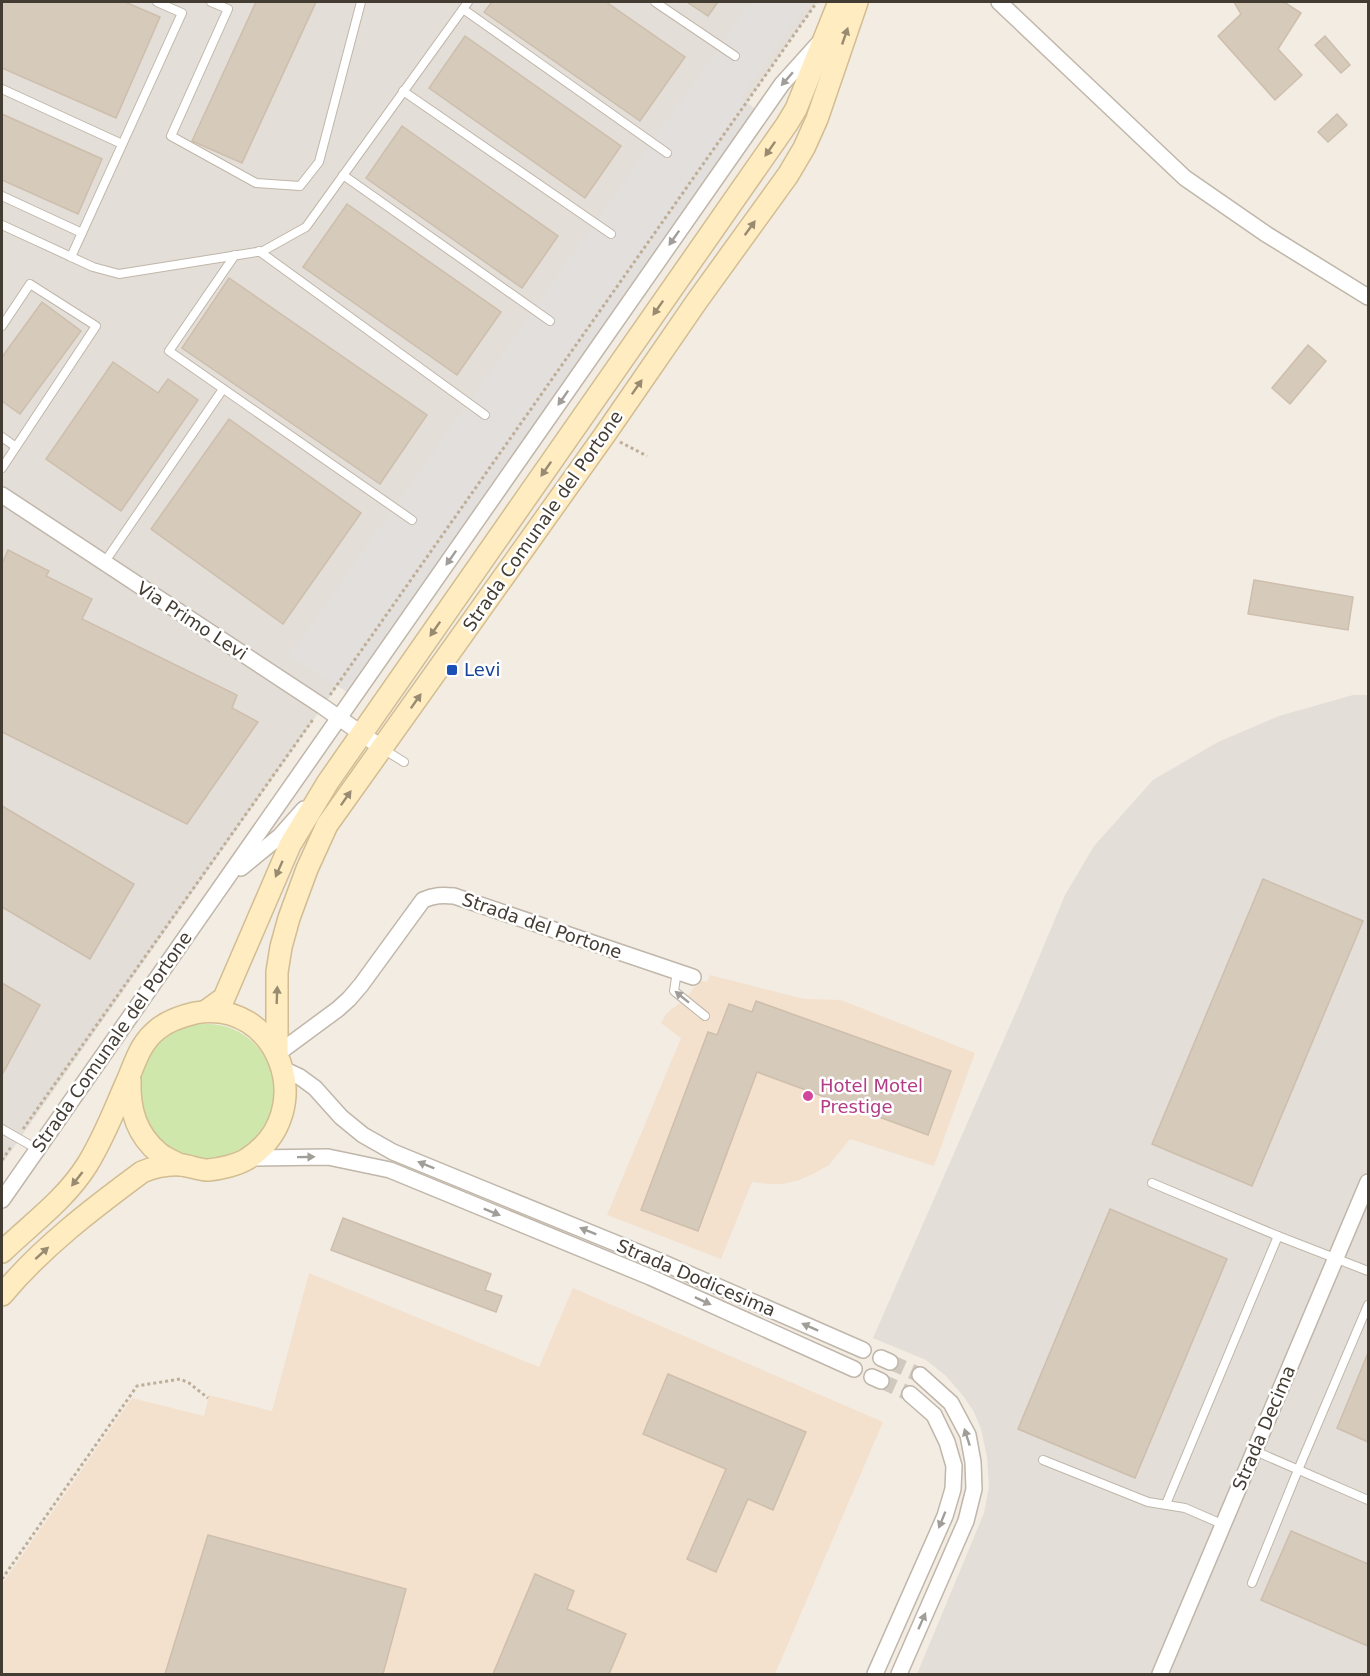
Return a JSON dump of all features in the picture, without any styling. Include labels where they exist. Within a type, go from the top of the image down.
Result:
[{"type":"street","name":"Strada Comunale del Portone","points":[[206,1011],[224,998],[290,845],[328,782],[787,124],[796,109],[839,2]]},
{"type":"street","name":"Strada Comunale del Portone","points":[[2,1294],[37,1258],[89,1212],[142,1172],[151,1168],[180,1165],[209,1170],[237,1164],[265,1144],[278,1126],[286,1092],[280,1061],[278,972],[281,947],[307,869],[327,825],[788,175],[817,119],[857,2]]},
{"type":"street","points":[[999,2],[1185,178],[1266,234],[1368,297]]},
{"type":"street","name":"Strada Comunale del Portone","points":[[2,1200],[782,84],[826,36]]},
{"type":"street","name":"Via Primo Levi","points":[[2,495],[382,748]]},
{"type":"street","name":"Strada Comunale del Portone","points":[[222,885],[279,836],[328,782]]},
{"type":"street","name":"Strada del Portone","points":[[280,1061],[349,999],[423,900],[431,896],[441,894],[454,896],[693,977]]},
{"type":"street","name":"Strada Comunale del Portone","points":[[2,1252],[62,1197],[87,1166],[106,1129],[134,1060],[142,1046],[158,1029],[178,1017],[206,1011],[229,1014],[246,1021],[265,1036],[280,1061]]},
{"type":"street","name":"Strada Dodicesima","points":[[280,1061],[315,1088],[341,1118],[363,1135],[393,1152],[657,1260],[863,1350]]},
{"type":"street","name":"Strada Comunale del Portone","points":[[130,1073],[129,1095],[133,1116],[143,1137],[160,1154],[180,1165]]},
{"type":"street","name":"Strada Dodicesima","points":[[248,1158],[328,1157],[390,1170],[650,1277],[854,1369]]},
{"type":"street","name":"Strada Decima","points":[[1160,1674],[1368,1182]]},
{"type":"street","points":[[521,1224],[528,1207]]},
{"type":"street","points":[[899,1674],[966,1521],[974,1489],[973,1462],[968,1435],[951,1403],[920,1375]]},
{"type":"street","points":[[874,1674],[945,1516],[953,1489],[954,1466],[947,1442],[933,1415],[910,1394]]},
{"type":"lane","points":[[71,256],[182,13],[157,2]]},
{"type":"lane","points":[[211,2],[229,5],[171,136],[256,183],[300,186],[319,162],[361,2]]},
{"type":"lane","points":[[656,2],[735,56]]},
{"type":"lane","points":[[2,225],[93,267],[119,274],[263,251],[306,227],[466,5],[667,153]]},
{"type":"lane","points":[[2,89],[122,144]]},
{"type":"lane","points":[[403,91],[611,234]]},
{"type":"lane","points":[[343,175],[550,321]]},
{"type":"lane","points":[[2,196],[82,233]]},
{"type":"lane","points":[[259,251],[485,415]]},
{"type":"lane","points":[[236,255],[169,351],[412,520]]},
{"type":"lane","points":[[2,326],[30,284],[96,326],[2,468]]},
{"type":"lane","points":[[104,563],[223,389]]},
{"type":"lane","points":[[2,437],[16,447]]},
{"type":"lane","points":[[382,748],[404,762]]},
{"type":"lane","points":[[677,971],[674,991],[705,1016]]},
{"type":"lane","points":[[2,1129],[37,1149]]},
{"type":"lane","points":[[1152,1183],[1368,1271]]},
{"type":"lane","points":[[1166,1504],[1278,1236]]},
{"type":"lane","points":[[1252,1582],[1368,1305]]},
{"type":"lane","points":[[1255,1451],[1368,1500]]},
{"type":"lane","points":[[1043,1460],[1148,1502],[1185,1508],[1224,1525]]},
{"type":"path","points":[[2,1160],[817,2]]},
{"type":"path","points":[[626,446],[647,456]]},
{"type":"path","points":[[2,1579],[137,1386],[180,1379],[208,1398]]},
{"type":"shaded area","points":[[2,2],[817,2],[2,1164]]},
{"type":"shaded area","points":[[751,2],[808,2],[741,97],[755,109],[347,692],[290,655]]},
{"type":"shaded area","points":[[1353,695],[1368,695],[1368,1674],[917,1674],[984,1513],[989,1487],[987,1457],[981,1429],[974,1412],[946,1376],[926,1360],[873,1338],[1065,895],[1094,846],[1153,780],[1218,742],[1279,716]]},
{"type":"shaded area","name":"Hotel Motel Prestige","points":[[710,975],[804,999],[841,1000],[975,1053],[934,1166],[850,1139],[829,1165],[813,1174],[783,1184],[752,1182],[721,1259],[607,1215],[681,1038],[661,1023],[666,1014],[687,997],[694,987],[702,981],[707,982]]},
{"type":"shaded area","points":[[309,1273],[539,1367],[573,1288],[883,1422],[775,1674],[2,1674],[2,1584],[132,1398],[204,1416],[209,1395],[272,1411]]},
{"type":"green space","points":[[207,1024],[233,1029],[254,1044],[269,1065],[274,1091],[269,1117],[254,1138],[233,1153],[207,1158],[181,1153],[160,1138],[145,1117],[140,1091],[145,1065],[160,1044],[181,1029]]},
{"type":"building","points":[[2,2],[125,2],[160,17],[116,118],[2,68]]},
{"type":"building","points":[[256,2],[316,2],[242,163],[192,141]]},
{"type":"building","points":[[492,2],[606,2],[685,57],[640,121],[484,12]]},
{"type":"building","points":[[687,2],[718,2],[708,16]]},
{"type":"building","points":[[1234,2],[1284,2],[1301,13],[1278,49],[1302,75],[1275,100],[1218,36],[1241,14]]},
{"type":"building","points":[[465,36],[621,146],[585,198],[429,88]]},
{"type":"building","points":[[1325,36],[1350,65],[1341,73],[1315,45]]},
{"type":"building","points":[[2,114],[102,159],[78,214],[2,180]]},
{"type":"building","points":[[1337,114],[1347,125],[1328,142],[1318,132]]},
{"type":"building","points":[[402,126],[558,236],[522,288],[366,178]]},
{"type":"building","points":[[347,204],[501,312],[457,375],[303,267]]},
{"type":"building","points":[[229,278],[427,415],[380,484],[182,348]]},
{"type":"building","points":[[42,302],[81,331],[20,414],[2,401],[2,357]]},
{"type":"building","points":[[1308,345],[1326,361],[1290,404],[1272,388]]},
{"type":"building","points":[[113,362],[158,393],[168,379],[198,400],[121,511],[46,459]]},
{"type":"building","points":[[229,419],[361,513],[283,624],[151,529]]},
{"type":"building","points":[[8,550],[49,571],[46,576],[92,599],[82,619],[237,695],[232,708],[258,722],[187,824],[2,732],[2,564]]},
{"type":"building","points":[[1254,580],[1353,597],[1348,630],[1248,614]]},
{"type":"building","points":[[2,806],[134,884],[90,959],[2,907]]},
{"type":"building","points":[[1263,879],[1363,921],[1252,1186],[1152,1144]]},
{"type":"building","points":[[2,983],[40,1005],[2,1075]]},
{"type":"building","points":[[756,1001],[951,1071],[928,1135],[757,1072],[698,1231],[641,1210],[708,1032],[717,1035],[729,1004],[752,1012]]},
{"type":"building","points":[[1110,1209],[1227,1259],[1135,1478],[1018,1429]]},
{"type":"building","points":[[343,1218],[491,1274],[485,1290],[502,1296],[496,1312],[331,1250]]},
{"type":"building","points":[[1368,1353],[1368,1442],[1337,1428]]},
{"type":"building","points":[[668,1374],[806,1432],[773,1510],[748,1499],[716,1572],[687,1559],[726,1469],[643,1434]]},
{"type":"building","points":[[1291,1531],[1368,1564],[1368,1646],[1261,1600]]},
{"type":"building","points":[[208,1535],[406,1589],[383,1674],[165,1674]]},
{"type":"building","points":[[535,1574],[574,1591],[567,1609],[626,1634],[609,1674],[493,1674]]},
{"type":"tunnel","points":[[890,1362],[920,1375]]},
{"type":"tunnel","points":[[881,1381],[910,1394]]},
{"type":"place","name":"Levi","points":[[452,670]]},
{"type":"place","name":"Hotel Motel Prestige","points":[[808,1096]]}]
